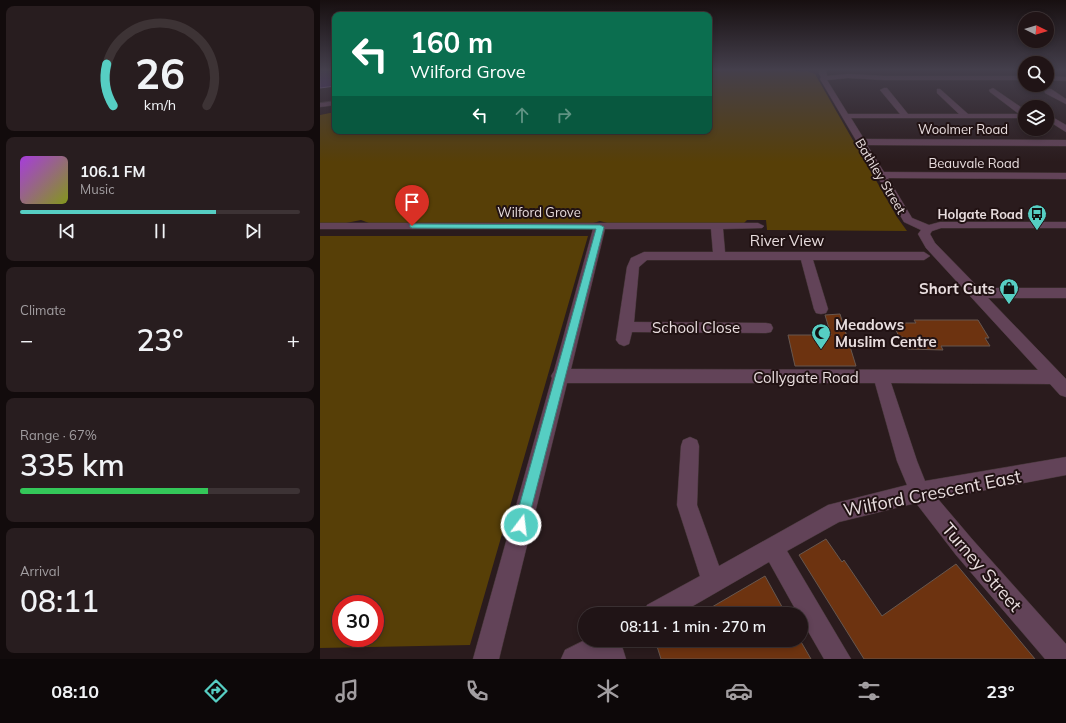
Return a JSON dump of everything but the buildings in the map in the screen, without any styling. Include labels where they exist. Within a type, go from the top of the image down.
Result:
[{"type":"street","name":"Bathley Street","points":[[837,101],[908,220],[928,229]]},
{"type":"street","points":[[893,101],[906,116]]},
{"type":"street","points":[[951,101],[966,116]]},
{"type":"street","points":[[1007,101],[1018,110]]},
{"type":"street","points":[[320,105],[332,103]]},
{"type":"street","points":[[846,116],[1018,115]]},
{"type":"street","points":[[1054,116],[1060,116]]},
{"type":"street","points":[[1054,121],[1066,129]]},
{"type":"street","name":"Woolmer Road","points":[[861,142],[1066,143]]},
{"type":"street","name":"Beauvale Road","points":[[881,175],[1066,176]]},
{"type":"street","points":[[1066,225],[940,225],[928,229],[924,234],[930,245],[1066,390]]},
{"type":"street","name":"Wilford Grove","points":[[320,226],[758,226]]},
{"type":"street","points":[[717,226],[719,255]]},
{"type":"street","points":[[486,659],[559,376],[600,227]]},
{"type":"street","name":"River View","points":[[625,333],[633,267],[636,261],[650,255],[924,256]]},
{"type":"street","points":[[806,256],[821,309]]},
{"type":"street","points":[[975,293],[1066,293]]},
{"type":"street","name":"School Close","points":[[625,333],[766,328]]},
{"type":"street","name":"Collygate Road","points":[[559,376],[1053,377]]},
{"type":"street","name":"Turney Street","points":[[881,377],[907,461],[920,492],[956,537],[1062,659]]},
{"type":"street","points":[[690,446],[687,505],[713,582]]},
{"type":"street","name":"Wilford Crescent East","points":[[668,607],[835,512],[920,492],[1066,466]]},
{"type":"street","points":[[773,548],[838,659]]},
{"type":"street","points":[[574,659],[610,647]]},
{"type":"shaded area","points":[[712,101],[830,101],[897,217],[907,231],[767,230],[766,220],[747,220],[743,224],[611,224],[600,221],[590,224],[369,223],[361,220],[346,223],[320,223],[320,115],[332,113],[332,134],[712,134]]},
{"type":"shaded area","points":[[320,236],[588,236],[470,645],[384,647],[384,595],[332,595],[332,647],[370,647],[320,648]]},
{"type":"place","name":"Holgate Road","points":[[1037,231]]},
{"type":"place","name":"Short Cuts","points":[[1009,305]]},
{"type":"place","name":"Meadows Muslim Centre","points":[[821,350]]},
{"type":"route","points":[[412,226],[600,227],[559,376],[521,525]]}]
